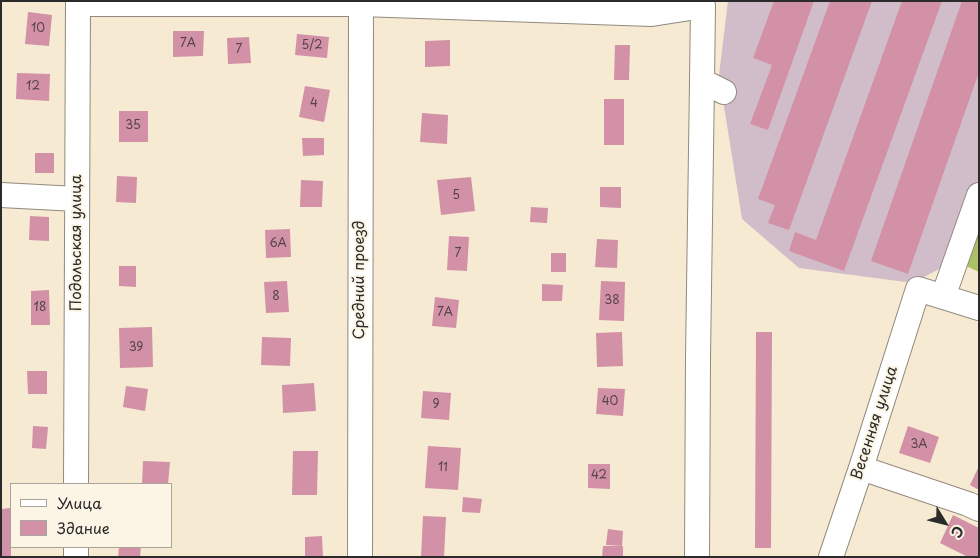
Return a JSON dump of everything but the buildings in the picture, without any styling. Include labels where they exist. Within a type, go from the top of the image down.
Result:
[{"type":"street","points":[[78,3],[361,4],[652,14],[703,4],[697,557]]},
{"type":"street","name":"Подольская улица","points":[[76,483],[78,3]]},
{"type":"street","name":"Средний проезд","points":[[360,557],[361,4]]},
{"type":"street","points":[[702,81],[724,92]]},
{"type":"street","points":[[979,194],[943,297],[979,308]]},
{"type":"street","points":[[1,195],[76,199]]},
{"type":"street","name":"Весенняя улица","points":[[831,557],[862,468],[918,289],[943,297]]},
{"type":"street","points":[[862,468],[979,509]]},
{"type":"shaded area","points":[[728,1],[979,1],[979,191],[954,261],[913,283],[799,268],[742,219],[719,75]]},
{"type":"green space","points":[[979,215],[979,272],[962,264]]}]
